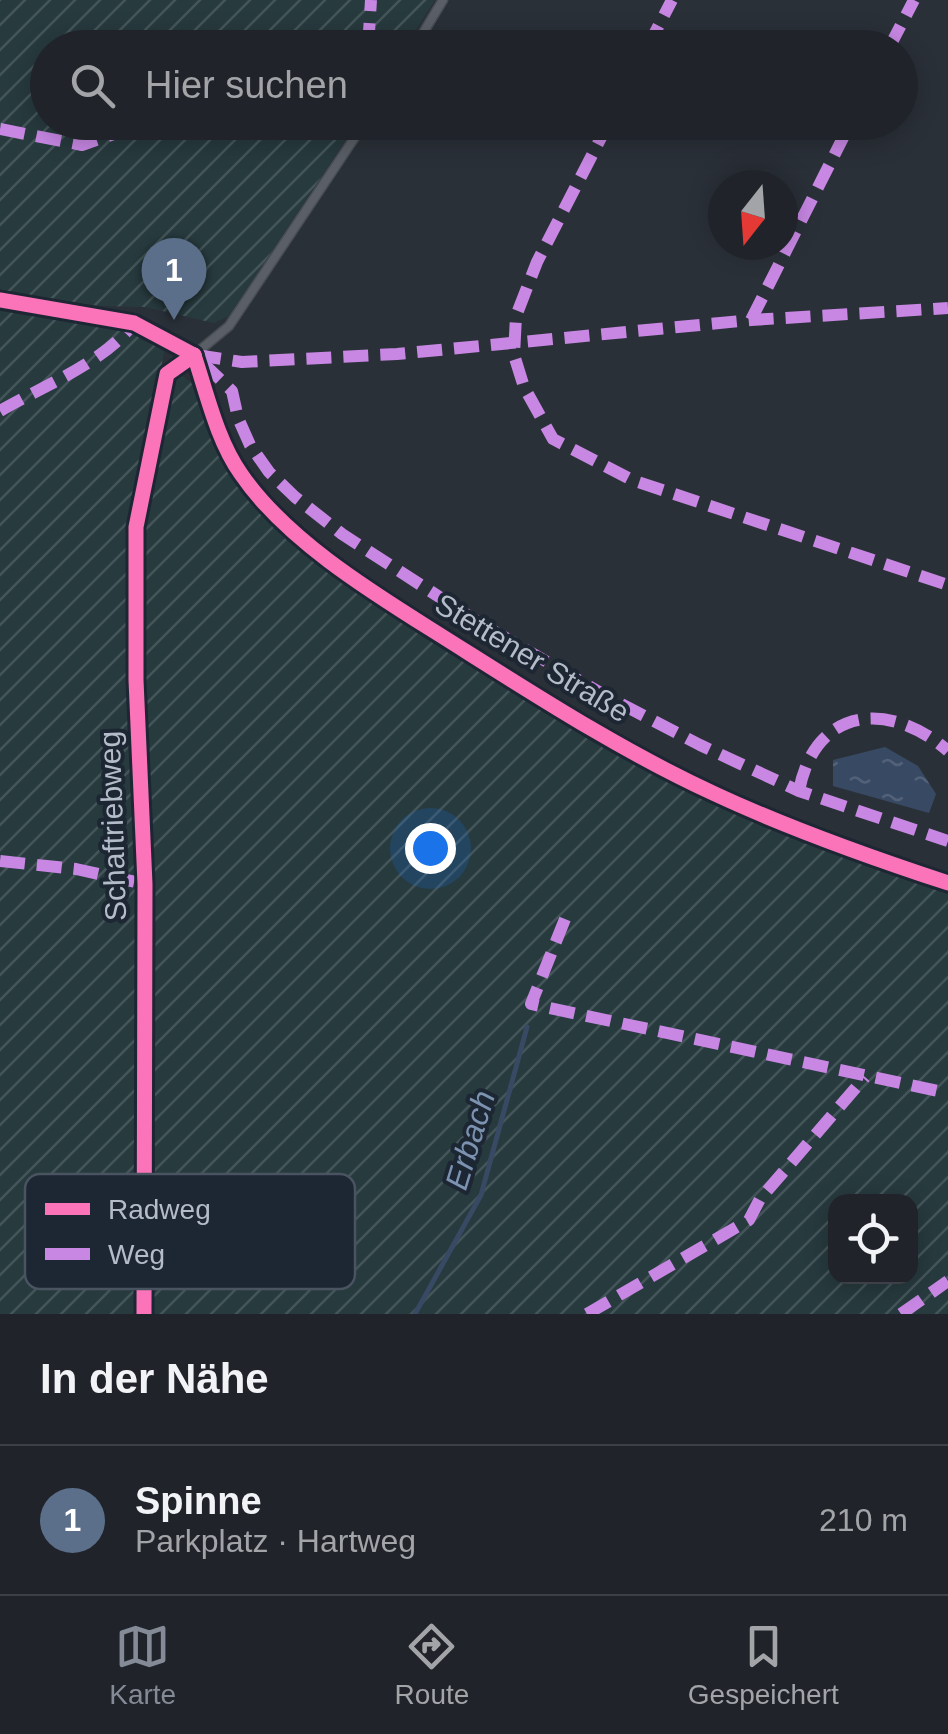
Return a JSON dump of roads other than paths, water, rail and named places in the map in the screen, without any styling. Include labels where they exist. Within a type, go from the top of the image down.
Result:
[{"type":"street","points":[[0,300],[134,323],[167,337],[194,355]]},
{"type":"street","name":"Stettener Straße","points":[[194,355],[223,442],[241,474],[272,511],[312,546],[391,604],[580,722],[678,776],[786,824],[948,883]]},
{"type":"street","name":"Schaftriebweg","points":[[144,1174],[144,884],[136,680],[136,527],[167,374],[194,355]]},
{"type":"lane","points":[[425,30],[443,0]]},
{"type":"lane","points":[[194,355],[229,326],[353,140]]},
{"type":"water","points":[[885,747],[918,766],[936,794],[929,813],[833,786],[833,760]]},
{"type":"waterway","name":"Erbach","points":[[415,1314],[481,1195],[527,1027]]},
{"type":"place","name":"Spinne","points":[[174,320]]}]
